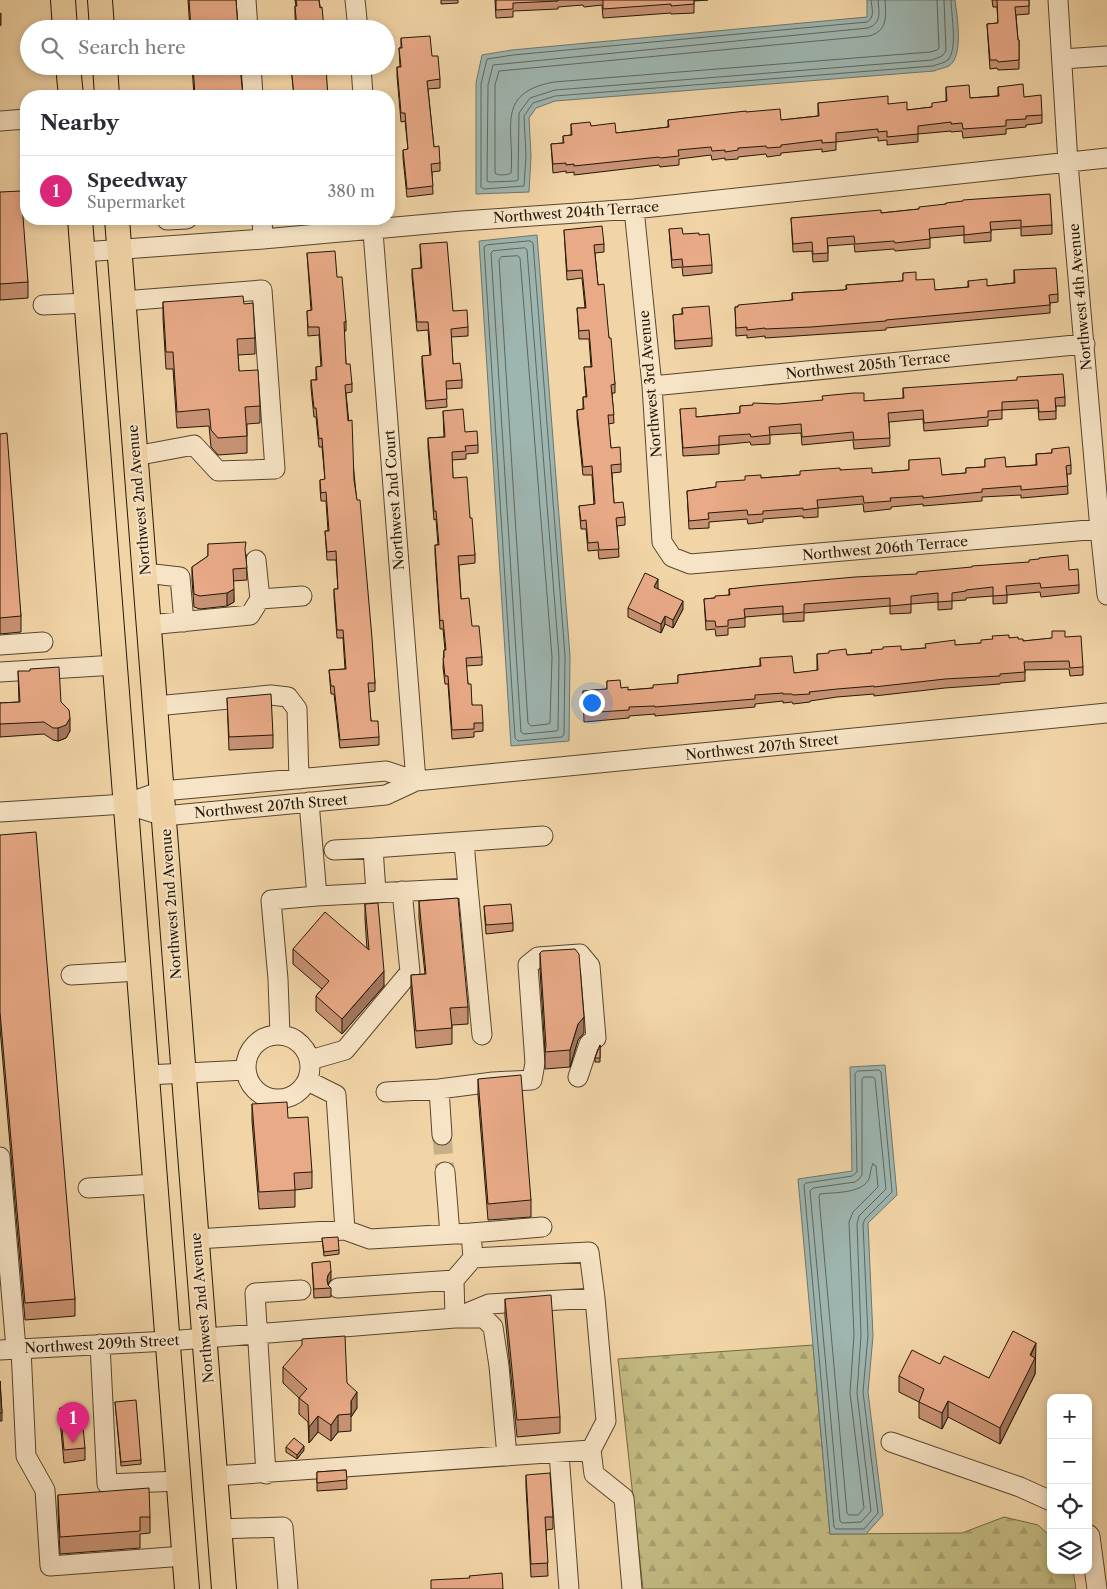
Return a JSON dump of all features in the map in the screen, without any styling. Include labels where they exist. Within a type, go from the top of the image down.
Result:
[{"type":"main road","points":[[63,0],[65,20]]},
{"type":"main road","points":[[100,0],[101,20]]},
{"type":"main road","points":[[69,75],[70,90]]},
{"type":"main road","points":[[106,75],[107,90]]},
{"type":"main road","points":[[81,225],[187,1589]]},
{"type":"main road","name":"Northwest 2nd Avenue","points":[[117,225],[224,1589]]},
{"type":"street","points":[[246,0],[247,20]]},
{"type":"street","points":[[355,0],[357,20]]},
{"type":"street","name":"Northwest 4th Avenue","points":[[1058,0],[1068,163],[1107,594]]},
{"type":"street","points":[[1062,59],[1100,57]]},
{"type":"street","points":[[252,75],[253,90]]},
{"type":"street","points":[[361,75],[362,90]]},
{"type":"street","points":[[0,121],[20,119]]},
{"type":"street","name":"Northwest 204th Terrace","points":[[395,223],[462,221],[634,209],[1104,159]]},
{"type":"street","name":"Northwest 3rd Avenue","points":[[634,209],[652,386],[662,542],[672,557]]},
{"type":"street","points":[[262,225],[263,239]]},
{"type":"street","name":"Northwest 204th Terrace","points":[[83,252],[263,239],[366,225]]},
{"type":"street","name":"Northwest 2nd Court","points":[[373,225],[416,781]]},
{"type":"street","points":[[123,301],[262,290],[275,469],[218,471],[194,445],[135,456]]},
{"type":"street","points":[[43,305],[87,303]]},
{"type":"street","name":"Northwest 205th Terrace","points":[[652,386],[1085,344]]},
{"type":"street","name":"Northwest 206th Terrace","points":[[672,557],[690,564],[1100,530]]},
{"type":"street","points":[[150,625],[250,615],[260,599],[256,560]]},
{"type":"street","points":[[145,573],[180,577],[184,622]]},
{"type":"street","points":[[260,599],[302,596]]},
{"type":"street","points":[[0,645],[43,642]]},
{"type":"street","points":[[0,672],[116,665]]},
{"type":"street","points":[[156,706],[271,695],[288,697],[297,709],[299,779]]},
{"type":"street","name":"Northwest 207th Street","points":[[125,804],[164,816],[386,795],[416,781],[1107,713]]},
{"type":"street","name":"Northwest 207th Street","points":[[0,812],[125,804],[162,791],[386,771],[416,781]]},
{"type":"street","points":[[309,802],[318,896]]},
{"type":"street","points":[[334,850],[544,836]]},
{"type":"street","points":[[464,842],[482,1035]]},
{"type":"street","points":[[372,848],[376,893]]},
{"type":"street","points":[[280,1035],[278,979],[271,900],[468,888]]},
{"type":"street","points":[[310,1060],[345,1050],[410,972],[402,892]]},
{"type":"street","points":[[386,1092],[532,1080],[535,1063],[528,964],[538,957],[580,954],[590,966],[596,1038],[589,1044],[578,1076]]},
{"type":"street","points":[[71,975],[139,971]]},
{"type":"street","points":[[270,1036],[290,1037],[306,1050],[310,1060],[311,1070],[308,1081],[302,1090],[282,1100],[270,1099],[260,1094],[252,1087],[247,1077],[247,1056],[260,1040],[270,1036]]},
{"type":"street","points":[[147,1075],[246,1070]]},
{"type":"street","points":[[308,1081],[336,1095],[345,1230]]},
{"type":"street","points":[[439,1089],[442,1135]]},
{"type":"street","points":[[0,1157],[12,1349],[26,1456],[45,1490],[50,1566],[184,1556]]},
{"type":"street","points":[[445,1172],[450,1234]]},
{"type":"street","points":[[88,1188],[156,1184]]},
{"type":"street","points":[[196,1239],[345,1230],[370,1239],[542,1227]]},
{"type":"street","points":[[455,1318],[454,1280],[473,1258],[471,1233]]},
{"type":"street","points":[[473,1258],[590,1252],[606,1421],[592,1450],[594,1474],[624,1498],[632,1589]]},
{"type":"street","points":[[338,1288],[454,1280]]},
{"type":"street","points":[[266,1474],[254,1293],[301,1290]]},
{"type":"street","points":[[455,1318],[489,1304],[595,1298]]},
{"type":"street","points":[[455,1318],[484,1318],[493,1327],[499,1366],[507,1456]]},
{"type":"street","name":"Northwest 209th Street","points":[[12,1349],[168,1341],[455,1318]]},
{"type":"street","points":[[100,1344],[107,1484],[179,1481]]},
{"type":"street","points":[[890,1442],[1020,1487],[1047,1499]]},
{"type":"street","points":[[216,1476],[592,1450]]},
{"type":"street","points":[[559,1453],[568,1589]]},
{"type":"street","points":[[219,1528],[283,1527],[288,1589]]},
{"type":"street","points":[[1092,1552],[1097,1589]]},
{"type":"green space","points":[[813,1345],[830,1534],[962,1533],[1004,1517],[1038,1525],[1047,1533],[1047,1574],[1074,1574],[1076,1589],[643,1589],[618,1359]]},
{"type":"water","points":[[867,0],[955,0],[958,45],[954,61],[949,66],[934,71],[555,101],[536,108],[529,118],[531,156],[529,192],[476,194],[476,83],[482,55],[512,50],[867,17]]},
{"type":"water","points":[[537,235],[570,656],[569,741],[511,746],[479,241]]},
{"type":"water","points":[[885,1065],[897,1195],[868,1223],[873,1336],[868,1392],[883,1515],[866,1534],[830,1534],[798,1179],[852,1171],[850,1067]]},
{"type":"building","points":[[189,0],[236,0],[237,20],[190,20]]},
{"type":"building","points":[[296,0],[319,0],[320,8],[322,7],[323,20],[296,20],[295,6],[297,6]]},
{"type":"building","points":[[496,0],[558,1],[513,3],[513,9],[496,10]]},
{"type":"building","points":[[603,0],[694,0],[694,4],[603,9]]},
{"type":"building","points":[[997,0],[1029,0],[1029,6],[1015,7],[1019,40],[1019,60],[998,62],[997,60],[990,60],[987,24],[998,23]]},
{"type":"building","points":[[430,36],[432,56],[438,56],[440,79],[427,81],[434,147],[439,146],[440,163],[431,164],[433,186],[407,189],[403,150],[408,149],[405,113],[401,113],[397,67],[401,67],[399,48],[402,48],[401,38]]},
{"type":"building","points":[[194,75],[241,75],[242,90],[195,90]]},
{"type":"building","points":[[292,75],[326,75],[328,90],[293,90]]},
{"type":"building","points":[[1023,84],[1024,97],[1041,95],[1042,115],[1026,116],[1026,119],[1006,120],[1006,126],[963,129],[962,123],[951,124],[951,122],[918,126],[918,134],[887,137],[887,131],[878,132],[878,129],[836,133],[836,142],[822,143],[822,140],[781,145],[781,147],[738,148],[738,150],[725,152],[725,150],[712,151],[711,147],[678,150],[679,156],[574,166],[574,164],[566,165],[566,163],[553,164],[551,144],[564,143],[563,136],[572,135],[571,124],[590,122],[591,126],[615,123],[616,133],[669,127],[668,120],[780,109],[781,120],[819,116],[818,103],[888,96],[888,104],[907,102],[907,110],[932,107],[932,103],[947,101],[946,87],[969,85],[970,98],[999,96],[998,87]]},
{"type":"building","points":[[20,191],[20,225],[24,225],[28,282],[0,284],[0,192]]},
{"type":"building","points":[[1050,194],[1052,225],[1021,227],[1021,220],[990,222],[991,232],[964,235],[964,226],[929,229],[930,239],[895,243],[894,241],[855,244],[854,236],[827,238],[828,253],[813,254],[812,242],[793,244],[791,218],[881,210],[881,213],[919,209],[919,207],[963,200]]},
{"type":"building","points":[[602,226],[604,244],[594,245],[598,285],[604,284],[615,384],[611,385],[614,415],[608,415],[611,448],[620,447],[621,464],[611,465],[614,503],[623,502],[625,517],[616,518],[619,549],[599,550],[598,542],[588,543],[586,520],[581,521],[579,506],[595,504],[592,466],[583,467],[577,410],[584,409],[583,397],[587,397],[584,367],[592,367],[589,330],[579,331],[577,308],[586,308],[582,270],[567,271],[564,230]]},
{"type":"building","points":[[682,228],[683,234],[709,234],[712,265],[683,267],[682,259],[672,260],[669,229]]},
{"type":"building","points":[[447,242],[453,311],[467,310],[468,327],[451,329],[453,364],[460,363],[462,380],[446,381],[447,399],[426,401],[422,356],[431,355],[428,322],[417,322],[412,269],[422,268],[420,244]]},
{"type":"building","points":[[335,251],[337,277],[342,277],[346,322],[344,322],[346,364],[350,364],[352,384],[345,385],[348,421],[352,420],[354,480],[357,500],[360,500],[372,638],[375,683],[368,683],[371,721],[378,721],[379,737],[340,740],[334,686],[331,686],[329,670],[346,669],[343,630],[337,630],[334,589],[338,589],[336,551],[327,552],[325,531],[329,531],[326,492],[321,493],[320,480],[325,479],[322,438],[319,439],[311,380],[317,380],[316,367],[322,366],[319,327],[308,327],[307,311],[312,310],[307,253]]},
{"type":"building","points":[[1056,268],[1058,294],[1049,295],[1050,305],[811,327],[747,330],[747,327],[736,328],[735,307],[738,307],[738,305],[793,300],[792,293],[844,290],[847,289],[846,285],[903,281],[903,273],[916,272],[916,280],[934,279],[935,290],[969,287],[968,281],[987,279],[987,286],[1015,283],[1014,270]]},
{"type":"building","points":[[243,296],[244,304],[253,303],[255,338],[237,339],[239,371],[258,370],[260,406],[245,407],[247,436],[218,438],[211,430],[209,409],[177,412],[173,352],[166,352],[163,302]]},
{"type":"building","points":[[709,306],[712,338],[675,341],[673,315],[683,314],[682,308]]},
{"type":"building","points":[[1063,374],[1065,397],[1055,398],[1056,411],[1039,412],[1038,400],[1002,402],[1002,410],[988,411],[988,417],[924,423],[923,410],[888,413],[890,438],[854,440],[853,432],[802,437],[801,424],[769,427],[770,435],[751,437],[750,434],[719,436],[719,445],[683,448],[680,409],[696,408],[696,417],[740,413],[740,406],[753,405],[753,403],[778,404],[823,400],[822,396],[854,393],[864,393],[864,401],[904,398],[903,388],[1017,380],[1017,377]]},
{"type":"building","points":[[463,409],[465,432],[477,431],[478,445],[465,446],[466,451],[452,452],[453,478],[467,477],[475,555],[458,556],[461,599],[469,598],[472,626],[479,626],[482,657],[466,658],[468,684],[471,684],[472,705],[482,705],[483,723],[474,723],[474,729],[452,730],[448,676],[445,676],[443,658],[444,650],[446,650],[443,620],[440,621],[435,545],[439,545],[428,438],[445,437],[443,411]]},
{"type":"building","points":[[7,433],[21,616],[0,618],[0,434]]},
{"type":"building","points":[[1069,447],[1071,465],[1066,466],[1068,486],[1021,490],[1021,486],[982,489],[982,492],[923,498],[923,496],[890,498],[891,501],[864,503],[863,496],[817,500],[818,508],[763,511],[763,514],[748,515],[747,510],[708,513],[709,519],[689,521],[687,491],[716,487],[716,482],[745,480],[745,476],[761,475],[761,478],[800,475],[800,471],[840,468],[840,470],[872,468],[872,473],[909,470],[909,460],[940,458],[942,475],[966,473],[966,468],[985,467],[985,459],[1005,457],[1006,467],[1037,465],[1036,454],[1052,453],[1052,449]]},
{"type":"building","points":[[246,542],[247,568],[233,569],[234,589],[227,593],[200,596],[194,594],[192,567],[208,556],[208,544]]},
{"type":"building","points":[[1068,555],[1069,570],[1078,569],[1079,585],[1041,588],[1040,583],[1006,586],[1007,595],[993,596],[993,587],[966,590],[952,593],[952,601],[938,602],[938,593],[911,596],[911,604],[890,606],[890,598],[804,604],[804,612],[783,614],[783,606],[744,609],[745,618],[728,620],[728,626],[716,627],[715,621],[706,621],[704,599],[730,595],[729,589],[855,577],[917,574],[917,572],[972,566],[1029,562],[1029,560],[1039,558]]},
{"type":"building","points":[[645,573],[658,579],[654,587],[683,601],[673,620],[665,616],[661,624],[628,608]]},
{"type":"building","points":[[1052,631],[1065,631],[1065,637],[1081,636],[1083,667],[1070,668],[1069,661],[1024,662],[1025,672],[1000,674],[1000,676],[837,689],[809,692],[810,694],[755,695],[755,699],[655,707],[629,707],[629,710],[584,713],[583,691],[607,689],[607,681],[620,680],[621,688],[628,687],[628,690],[653,688],[653,685],[678,683],[678,675],[761,666],[760,658],[792,656],[794,673],[818,670],[817,654],[829,653],[829,651],[846,649],[847,655],[872,653],[871,650],[883,649],[883,647],[901,646],[901,650],[926,648],[925,644],[955,640],[955,645],[981,643],[981,640],[993,639],[992,636],[1009,635],[1009,638],[1018,637],[1018,639],[1023,639],[1023,641],[1052,638]]},
{"type":"building","points":[[59,667],[61,702],[69,710],[70,718],[66,725],[53,728],[44,722],[0,724],[0,703],[20,702],[18,671]]},
{"type":"building","points":[[271,694],[273,735],[229,737],[227,698]]},
{"type":"building","points":[[36,832],[75,1299],[25,1303],[0,1012],[0,835]]},
{"type":"building","points":[[458,898],[468,1007],[450,1008],[452,1028],[416,1031],[411,975],[426,974],[419,901]]},
{"type":"building","points":[[378,903],[384,971],[342,1019],[316,996],[329,981],[293,949],[325,912],[369,950],[365,904]]},
{"type":"building","points":[[511,904],[513,923],[486,925],[484,906]]},
{"type":"building","points":[[575,949],[579,954],[584,1017],[578,1024],[570,1050],[545,1052],[540,953],[542,951]]},
{"type":"building","points":[[600,1045],[600,1058],[595,1058]]},
{"type":"building","points":[[521,1075],[531,1200],[488,1204],[478,1079]]},
{"type":"building","points":[[287,1102],[288,1118],[308,1117],[312,1172],[294,1173],[295,1190],[259,1192],[252,1104]]},
{"type":"building","points":[[338,1237],[339,1250],[324,1252],[322,1238]]},
{"type":"building","points":[[330,1261],[331,1271],[327,1280],[331,1288],[314,1289],[312,1263]]},
{"type":"building","points":[[551,1295],[560,1417],[517,1420],[505,1299]]},
{"type":"building","points":[[1013,1331],[1036,1343],[1030,1355],[1035,1358],[1000,1428],[948,1401],[942,1413],[919,1402],[924,1389],[899,1376],[912,1350],[940,1364],[944,1356],[989,1378]]},
{"type":"building","points":[[345,1336],[347,1383],[357,1392],[351,1401],[351,1414],[338,1415],[331,1425],[318,1416],[309,1427],[308,1405],[299,1398],[307,1389],[283,1367],[302,1345],[302,1339]]},
{"type":"building","points":[[0,1381],[2,1413],[0,1413]]},
{"type":"building","points":[[136,1400],[141,1460],[121,1462],[115,1402]]},
{"type":"building","points":[[81,1405],[85,1448],[64,1450],[60,1408]]},
{"type":"building","points":[[294,1438],[304,1446],[297,1455],[286,1447]]},
{"type":"building","points":[[346,1470],[347,1480],[317,1483],[317,1472]]},
{"type":"building","points":[[550,1473],[553,1517],[545,1517],[548,1563],[531,1564],[526,1475]]},
{"type":"building","points":[[149,1488],[150,1517],[140,1517],[140,1531],[60,1537],[58,1495]]},
{"type":"building","points":[[502,1573],[503,1589],[431,1589],[431,1580],[470,1578],[469,1576]]},
{"type":"tunnel","points":[[442,1135],[445,1172]]},
{"type":"place","name":"Speedway","points":[[73,1443]]}]
